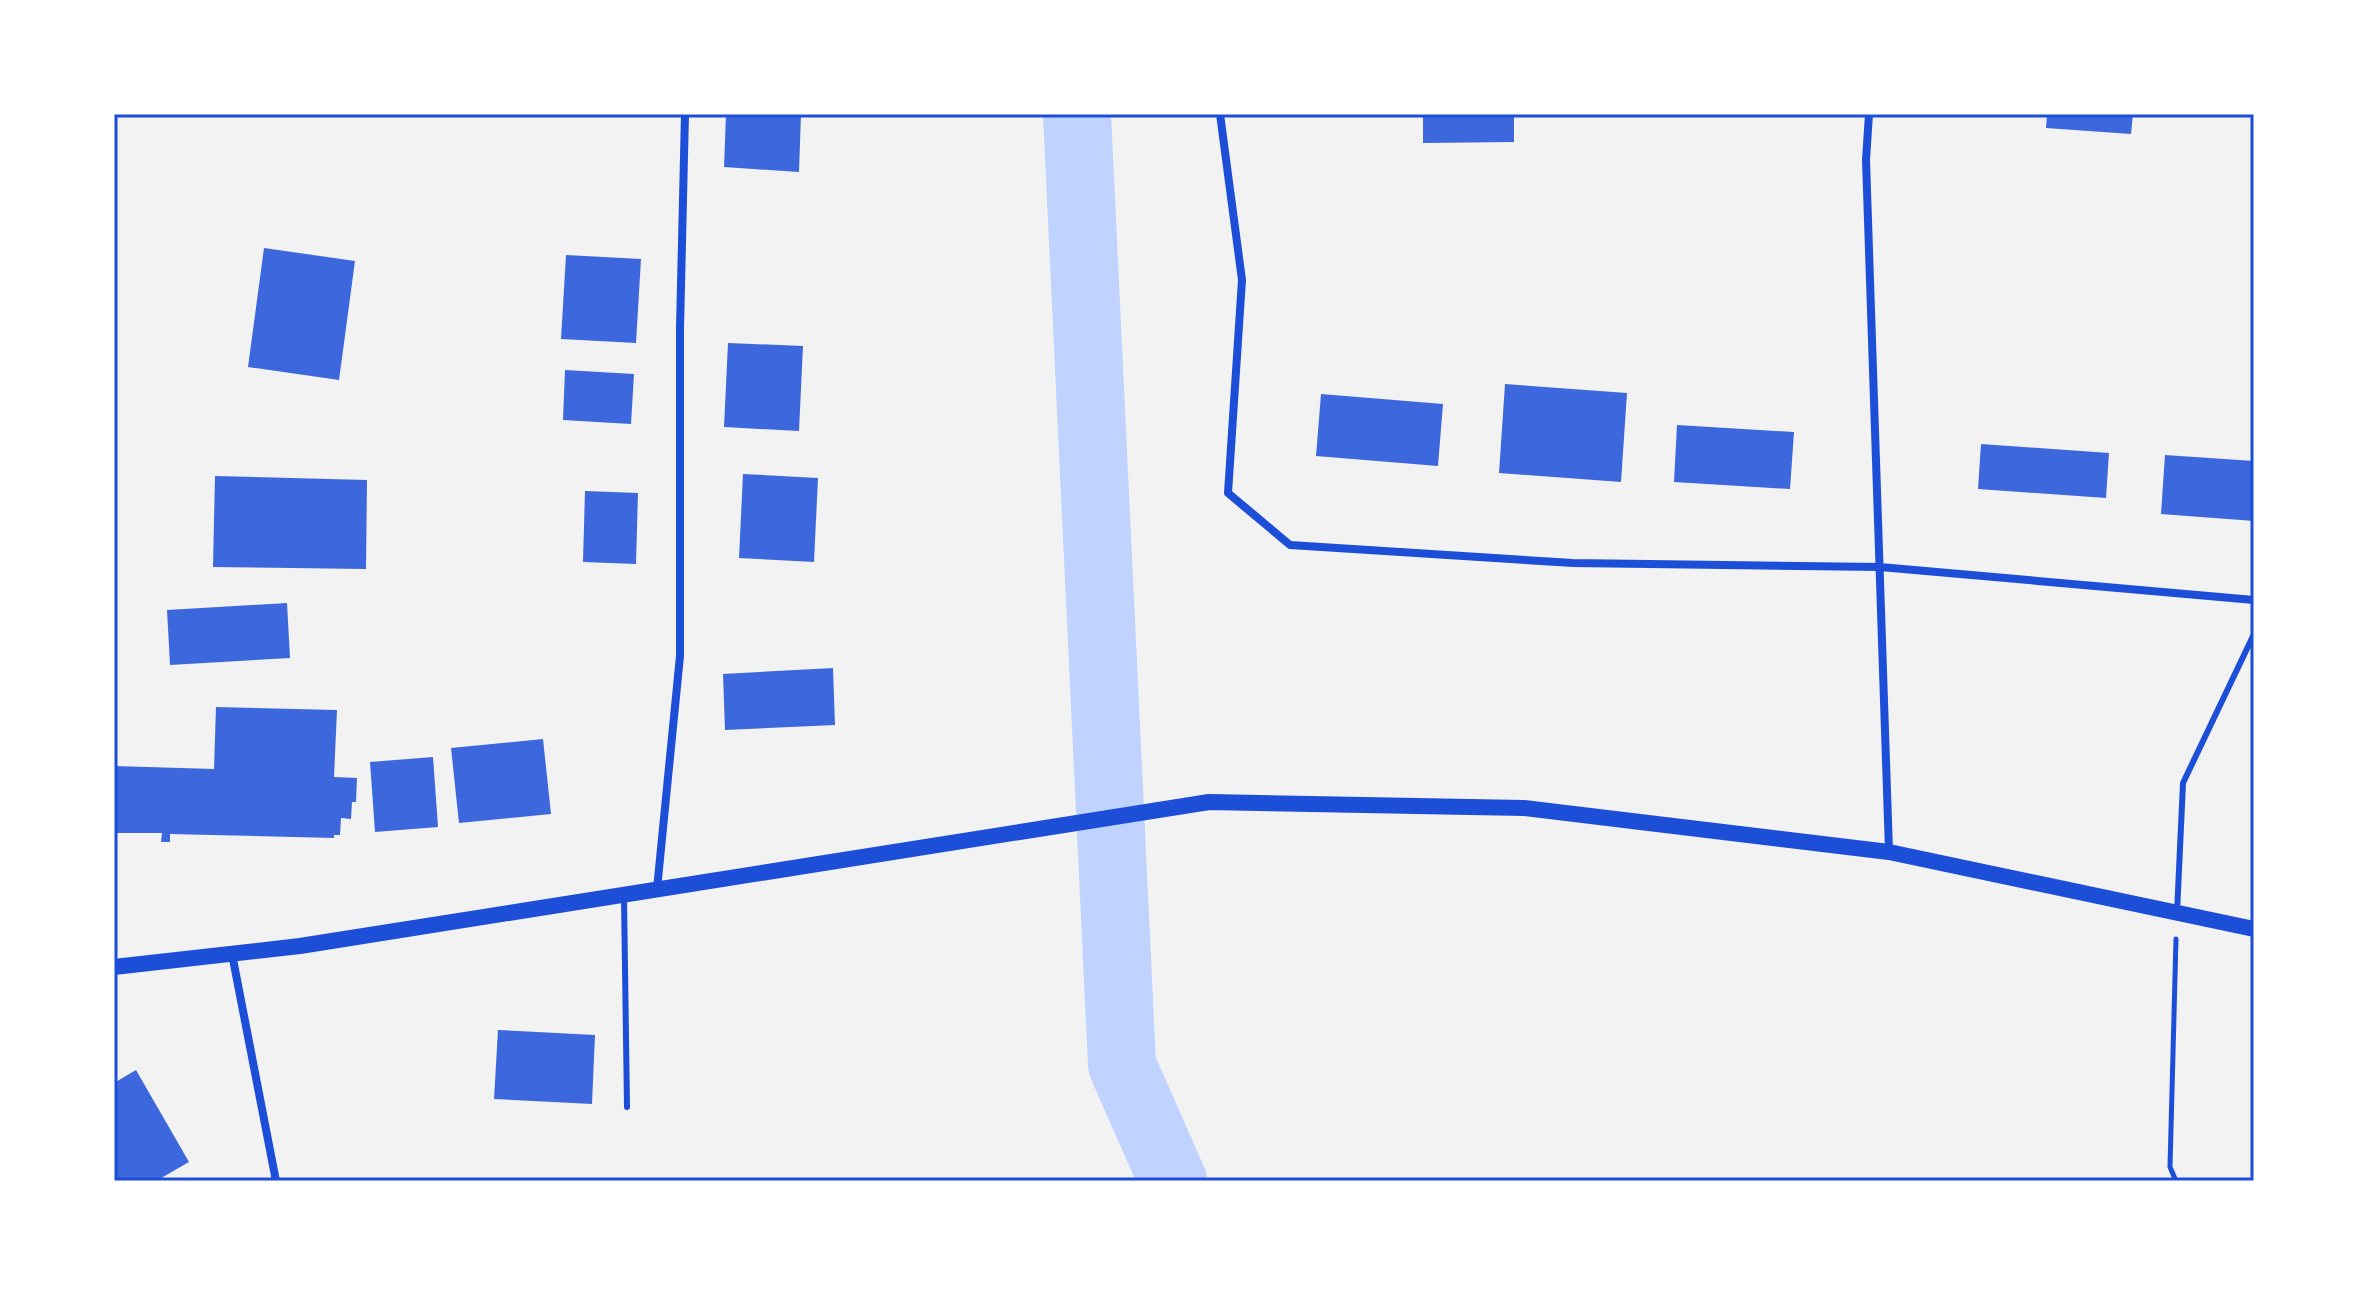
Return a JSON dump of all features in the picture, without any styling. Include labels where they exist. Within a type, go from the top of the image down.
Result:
[{"type":"main road","points":[[114,967],[300,946],[1209,802],[1524,808],[1889,852],[2254,929]]},
{"type":"street","points":[[657,889],[680,656],[680,328],[685,114]]},
{"type":"street","points":[[1220,114],[1242,280],[1228,493],[1290,545],[1573,563],[1880,567],[2254,600]]},
{"type":"street","points":[[1869,114],[1866,160],[1889,852]]},
{"type":"street","points":[[232,953],[276,1181]]},
{"type":"lane","points":[[2177,913],[2183,783],[2254,634]]},
{"type":"lane","points":[[624,894],[627,1107]]},
{"type":"path","points":[[2176,1181],[2170,1167],[2177,913]]},
{"type":"building","points":[[726,114],[801,114],[799,172],[724,167]]},
{"type":"building","points":[[1423,114],[1514,114],[1514,142],[1423,143]]},
{"type":"building","points":[[2047,114],[2133,114],[2131,134],[2046,128]]},
{"type":"building","points":[[264,248],[355,261],[339,380],[248,367]]},
{"type":"building","points":[[566,255],[641,259],[636,343],[561,339]]},
{"type":"building","points":[[728,343],[803,346],[799,431],[724,427]]},
{"type":"building","points":[[565,370],[634,374],[631,424],[563,420]]},
{"type":"building","points":[[1505,384],[1627,393],[1621,482],[1499,473]]},
{"type":"building","points":[[1321,394],[1443,404],[1438,466],[1316,456]]},
{"type":"building","points":[[1677,425],[1794,432],[1790,489],[1674,482]]},
{"type":"building","points":[[1981,444],[2109,453],[2106,498],[1978,489]]},
{"type":"building","points":[[2165,455],[2254,461],[2254,521],[2161,514]]},
{"type":"building","points":[[743,474],[818,478],[814,562],[739,558]]},
{"type":"building","points":[[215,476],[367,480],[366,569],[213,567]]},
{"type":"building","points":[[585,491],[638,493],[636,564],[583,562]]},
{"type":"building","points":[[287,603],[290,658],[170,665],[167,610]]},
{"type":"building","points":[[833,668],[835,725],[725,730],[723,674]]},
{"type":"building","points":[[216,707],[337,710],[334,777],[357,778],[356,802],[352,802],[351,819],[341,818],[340,835],[334,835],[334,838],[170,834],[170,842],[161,842],[162,833],[114,833],[114,766],[214,769]]},
{"type":"building","points":[[543,739],[551,814],[459,823],[451,748]]},
{"type":"building","points":[[433,757],[438,827],[375,832],[370,762]]},
{"type":"building","points":[[498,1030],[595,1035],[592,1104],[494,1099]]},
{"type":"building","points":[[136,1070],[189,1162],[156,1181],[117,1181],[114,1176],[114,1083]]},
{"type":"waterway","points":[[1077,114],[1122,1065],[1173,1181]]}]
